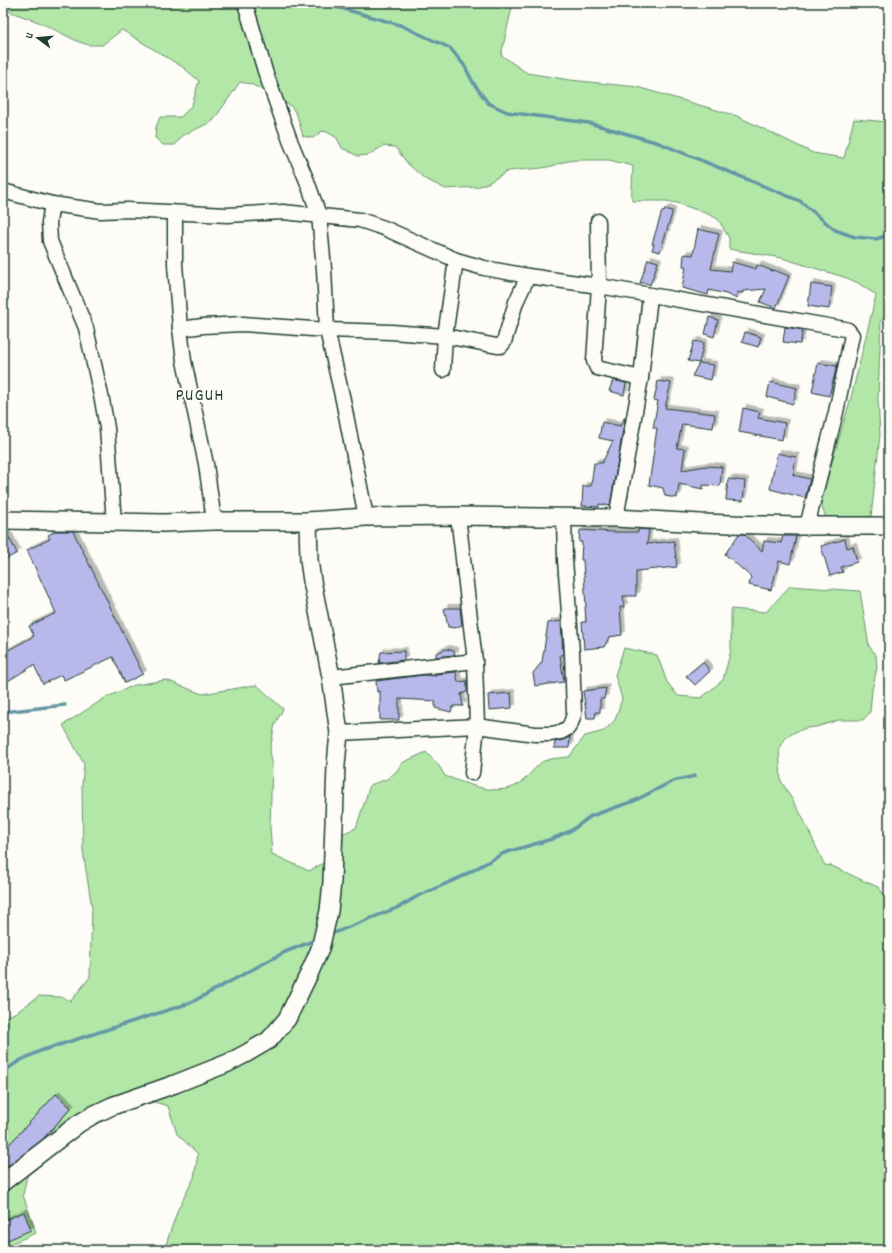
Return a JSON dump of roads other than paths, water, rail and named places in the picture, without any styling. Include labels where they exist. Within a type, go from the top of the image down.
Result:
[{"type":"street","points":[[245,3],[274,97],[319,216],[323,255],[327,330],[343,400],[366,517]]},
{"type":"street","points":[[3,191],[52,204],[101,211],[126,210],[227,215],[283,212],[360,220],[456,260],[484,268],[599,286],[845,329],[852,335],[836,412],[807,526]]},
{"type":"street","points":[[52,204],[49,222],[50,242],[86,328],[102,400],[107,428],[114,522]]},
{"type":"street","points":[[175,213],[175,264],[180,329],[184,360],[206,464],[214,521]]},
{"type":"street","points":[[598,220],[599,286],[594,361],[595,365],[601,369],[641,378]]},
{"type":"street","points":[[444,370],[445,336],[456,260]]},
{"type":"street","points":[[180,329],[242,324],[445,336],[501,346],[504,342],[516,302],[528,276]]},
{"type":"street","points":[[616,518],[641,378],[650,296]]},
{"type":"street","points":[[3,520],[164,523],[214,521],[308,521],[366,517],[458,516],[616,518],[701,523],[807,526],[889,526]]},
{"type":"street","points":[[458,516],[475,661],[477,726],[472,773]]},
{"type":"street","points":[[339,733],[477,726],[535,734],[551,734],[568,728],[574,714],[564,518]]},
{"type":"street","points":[[3,1182],[78,1124],[93,1115],[112,1106],[216,1068],[269,1040],[287,1019],[309,974],[320,949],[329,911],[332,882],[336,765],[339,733],[331,677],[312,581],[309,560],[308,521]]},
{"type":"street","points":[[331,677],[475,661]]},
{"type":"waterway","points":[[323,3],[400,25],[450,48],[464,65],[474,84],[488,103],[507,112],[589,123],[659,143],[800,201],[835,230],[855,237],[876,239],[889,235]]},
{"type":"waterway","points":[[3,712],[65,705]]},
{"type":"waterway","points":[[329,935],[399,907],[418,896],[461,877],[504,853],[552,839],[572,830],[591,816],[634,801],[673,781],[695,776]]},
{"type":"waterway","points":[[3,1072],[19,1061],[40,1051],[190,1003],[285,952],[318,939]]},
{"type":"district","name":"PUGUH","points":[[200,394]]}]
